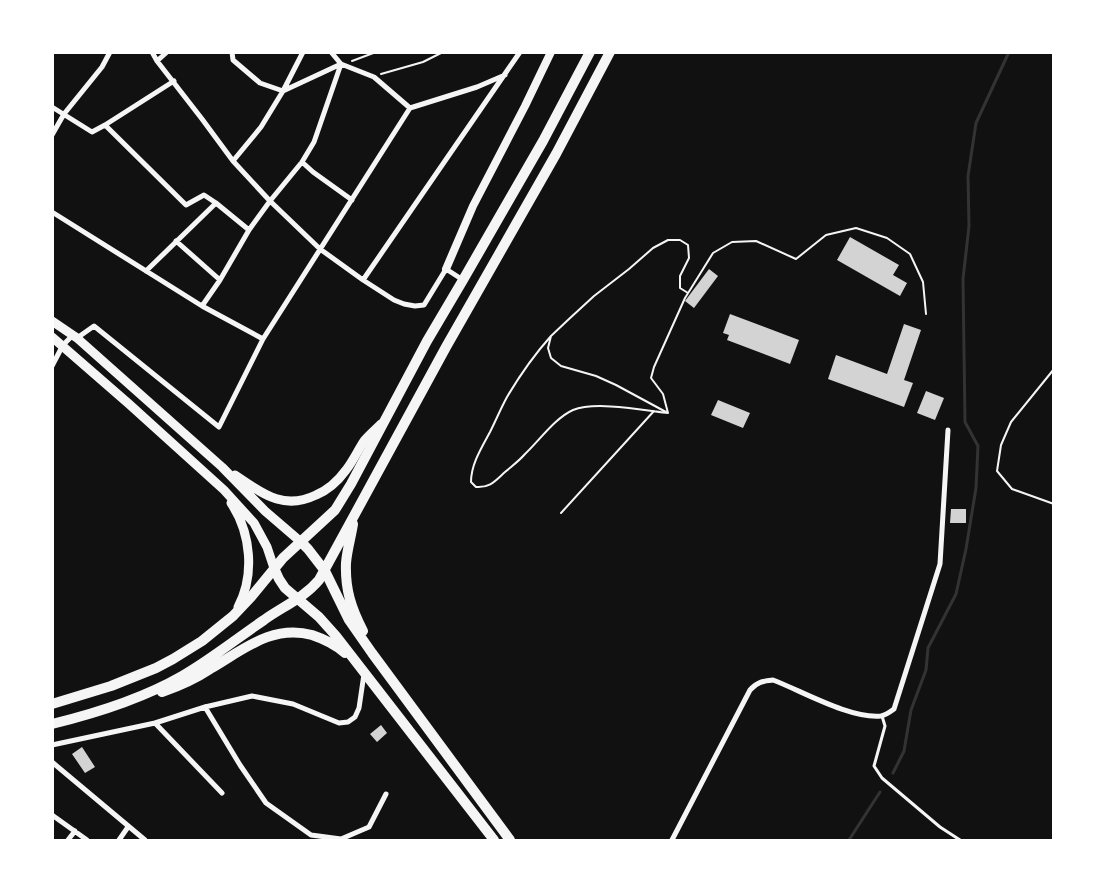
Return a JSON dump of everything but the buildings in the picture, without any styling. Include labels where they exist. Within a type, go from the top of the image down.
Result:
[{"type":"highway","points":[[52,704],[111,686],[156,668],[202,641],[233,616],[283,558],[335,510],[351,484],[427,341],[543,141],[590,52]]},
{"type":"highway","points":[[130,701],[181,677],[200,665],[272,614],[298,599],[322,577],[446,347],[556,154],[610,52]]},
{"type":"highway","points":[[355,514],[346,562],[348,592],[351,606],[372,653]]},
{"type":"highway","points":[[301,542],[325,571],[348,620],[510,840]]},
{"type":"highway","points":[[274,568],[285,588],[328,626],[494,840]]},
{"type":"highway","points":[[52,724],[178,687],[257,642],[278,633],[306,634],[328,641],[343,651],[364,671]]},
{"type":"main road","points":[[52,321],[75,337],[222,467],[265,511],[301,542]]},
{"type":"main road","points":[[52,337],[229,495],[254,523],[267,547],[274,568]]},
{"type":"main road","points":[[222,467],[256,489],[276,499],[296,502],[309,499],[335,483],[346,470],[365,439],[386,418]]},
{"type":"main road","points":[[211,478],[232,504],[244,530],[248,561],[247,586],[233,616]]},
{"type":"street","points":[[52,135],[64,114],[102,67],[110,52]]},
{"type":"street","points":[[152,52],[233,160],[270,201],[320,249],[394,300],[415,306],[424,305],[446,269],[474,206],[551,52]]},
{"type":"street","points":[[157,61],[167,52]]},
{"type":"street","points":[[232,52],[233,60],[260,83],[283,91],[341,64]]},
{"type":"street","points":[[233,160],[261,127],[283,91],[303,52]]},
{"type":"street","points":[[331,52],[341,64],[372,76],[410,108]]},
{"type":"street","points":[[363,280],[520,52]]},
{"type":"street","points":[[202,306],[220,280],[249,230],[302,162],[314,142],[341,64]]},
{"type":"street","points":[[52,366],[62,345],[94,326],[219,427],[264,339],[410,108],[477,87],[505,75]]},
{"type":"street","points":[[52,108],[92,132],[105,126],[174,81]]},
{"type":"street","points":[[105,126],[186,205],[204,195],[249,230]]},
{"type":"street","points":[[302,162],[352,200]]},
{"type":"street","points":[[146,270],[216,203]]},
{"type":"street","points":[[52,212],[202,306],[264,339]]},
{"type":"street","points":[[176,241],[220,280]]},
{"type":"street","points":[[446,269],[463,280]]},
{"type":"street","points":[[672,840],[750,690],[756,684],[773,680],[836,707],[857,713],[882,716],[894,709],[940,564],[948,430]]},
{"type":"street","points":[[52,745],[156,723],[205,707],[252,696],[292,704],[340,723],[348,722],[355,716],[359,708],[364,671]]},
{"type":"street","points":[[205,707],[240,765],[266,803],[311,835],[341,839],[369,827],[386,794]]},
{"type":"street","points":[[156,723],[222,793]]},
{"type":"street","points":[[52,762],[145,840]]},
{"type":"street","points":[[52,815],[87,840]]},
{"type":"street","points":[[120,840],[128,827]]},
{"type":"street","points":[[68,840],[75,831]]},
{"type":"lane","points":[[882,716],[885,726],[874,766],[882,778],[940,827],[960,840]]},
{"type":"path","points":[[341,64],[376,52]]},
{"type":"path","points":[[372,76],[423,62],[443,52]]},
{"type":"path","points":[[668,413],[663,394],[652,378],[654,367],[688,293],[713,253],[732,242],[756,241],[796,259],[826,235],[856,228],[887,238],[910,254],[923,282],[926,314]]},
{"type":"path","points":[[668,413],[589,406],[573,410],[561,418],[524,457],[491,485],[484,488],[476,487],[471,482],[471,474],[479,454],[506,398],[521,374],[551,336],[594,296],[653,248],[668,240],[680,240],[688,245],[690,258],[680,276],[680,288],[688,293]]},
{"type":"path","points":[[551,336],[548,348],[551,358],[560,366],[596,376],[668,413]]},
{"type":"path","points":[[1054,369],[1011,422],[1001,445],[997,472],[1012,488],[1054,504]]},
{"type":"path","points":[[561,513],[654,411]]},
{"type":"waterway","points":[[893,773],[904,751],[911,710],[926,670],[928,648],[956,594],[976,488],[978,446],[965,422],[963,279],[969,226],[968,176],[976,123],[1009,52]]},
{"type":"waterway","points":[[849,840],[880,792]]}]
